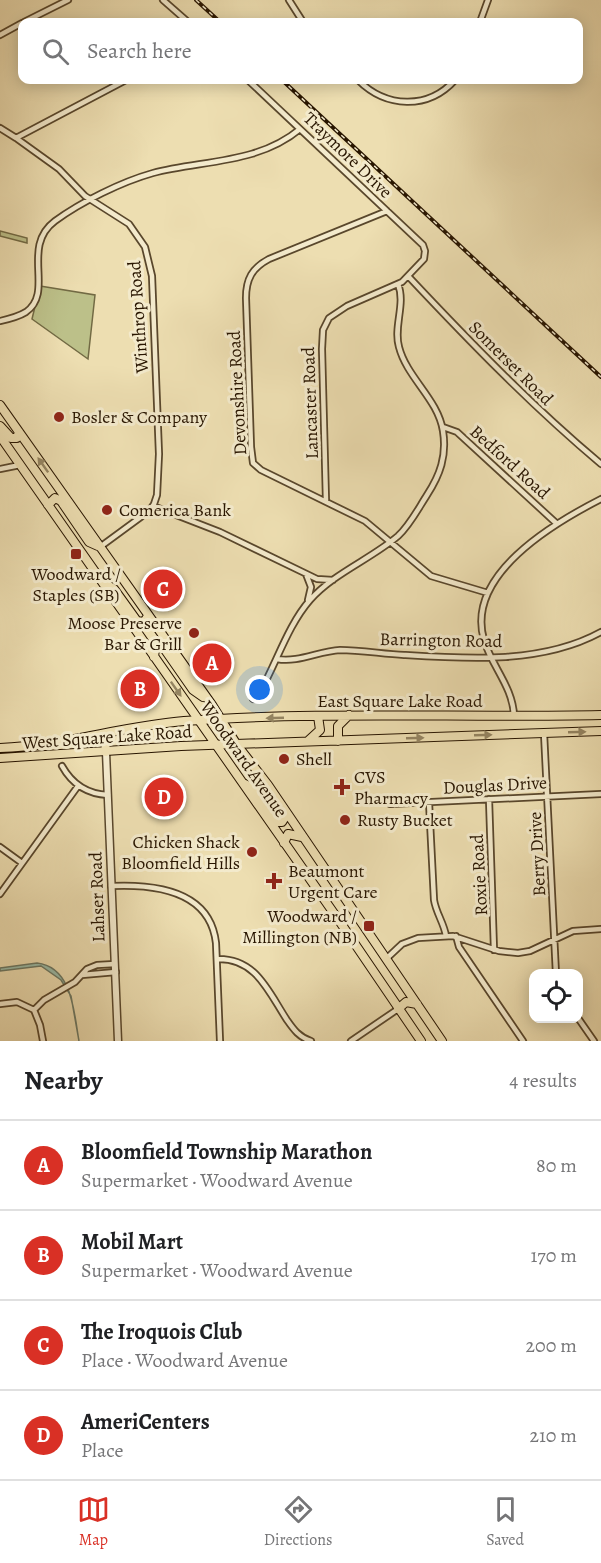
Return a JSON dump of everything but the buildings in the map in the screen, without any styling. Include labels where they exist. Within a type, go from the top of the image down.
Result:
[{"type":"main road","name":"Woodward Avenue","points":[[0,405],[287,814],[442,1041]]},
{"type":"main road","points":[[0,426],[11,438],[17,438],[20,432]]},
{"type":"main road","name":"Woodward Avenue","points":[[0,436],[421,1041]]},
{"type":"main road","points":[[48,505],[55,498],[61,501],[90,542],[100,547]]},
{"type":"main road","points":[[100,580],[114,589],[137,621],[144,622],[148,615]]},
{"type":"main road","points":[[154,657],[155,649],[160,646],[164,648],[193,690],[207,699]]},
{"type":"main road","name":"East Square Lake Road","points":[[199,721],[349,715],[601,714]]},
{"type":"main road","points":[[338,741],[337,729],[349,715]]},
{"type":"main road","points":[[307,742],[320,730],[318,716]]},
{"type":"main road","points":[[512,734],[518,726],[514,716]]},
{"type":"main road","points":[[544,733],[541,725],[548,716]]},
{"type":"main road","name":"West Square Lake Road","points":[[0,748],[46,744],[162,723],[199,721]]},
{"type":"main road","name":"East Square Lake Road","points":[[216,745],[601,731]]},
{"type":"main road","points":[[106,752],[104,743],[110,733]]},
{"type":"main road","name":"West Square Lake Road","points":[[0,758],[216,745]]},
{"type":"main road","points":[[242,782],[254,788],[276,822],[282,822],[287,814]]},
{"type":"main road","points":[[284,843],[288,834],[302,837]]},
{"type":"main road","points":[[367,961],[378,966],[386,958]]},
{"type":"main road","points":[[398,1009],[406,1002],[417,1004]]},
{"type":"street","points":[[33,18],[68,0]]},
{"type":"street","points":[[164,0],[184,18]]},
{"type":"street","points":[[289,0],[300,18]]},
{"type":"street","points":[[481,18],[488,0]]},
{"type":"street","points":[[0,35],[18,26]]},
{"type":"street","points":[[16,138],[118,84]]},
{"type":"street","name":"Traymore Drive","points":[[252,84],[423,245],[425,253]]},
{"type":"street","points":[[364,84],[380,96],[405,102],[433,96],[450,84]]},
{"type":"street","name":"Winthrop Road","points":[[0,128],[59,169],[83,194],[132,228],[145,247],[151,264],[159,454],[158,488],[153,506]]},
{"type":"street","points":[[0,321],[21,315],[34,303],[38,286],[39,245],[42,234],[57,219],[91,199],[150,174],[254,154],[281,142],[300,129]]},
{"type":"street","name":"Devonshire Road","points":[[387,211],[269,259],[255,268],[248,280],[246,298],[253,462],[261,470],[365,521],[431,576],[488,593]]},
{"type":"street","name":"Lancaster Road","points":[[326,501],[322,343],[324,326],[329,318],[339,310],[398,284],[423,261],[425,253]]},
{"type":"street","name":"Somerset Road","points":[[408,276],[508,380],[601,464]]},
{"type":"street","points":[[253,699],[260,692],[307,604],[320,590],[390,541],[410,522],[439,475],[444,454],[443,427],[438,413],[404,360],[399,347],[397,330],[400,293],[398,284]]},
{"type":"street","name":"Bedford Road","points":[[443,427],[457,432],[556,523]]},
{"type":"street","points":[[0,469],[20,465]]},
{"type":"street","points":[[514,716],[511,694],[491,658],[483,636],[482,625],[488,593],[514,559],[556,523],[601,499]]},
{"type":"street","points":[[100,547],[153,506],[220,532],[324,581],[335,579]]},
{"type":"street","points":[[304,572],[311,587],[307,604]]},
{"type":"street","name":"Barrington Road","points":[[277,659],[288,660],[316,653],[344,650],[491,658],[553,650],[601,632]]},
{"type":"street","name":"Berry Drive","points":[[544,733],[556,969]]},
{"type":"street","name":"Lahser Road","points":[[106,752],[118,1041]]},
{"type":"street","points":[[62,766],[78,786],[94,794],[108,795]]},
{"type":"street","points":[[0,894],[78,786]]},
{"type":"street","name":"Douglas Drive","points":[[390,804],[601,794]]},
{"type":"street","name":"Roxie Road","points":[[489,799],[494,950]]},
{"type":"street","points":[[429,802],[434,905],[446,936]]},
{"type":"street","points":[[0,847],[22,863]]},
{"type":"street","points":[[111,886],[151,887],[169,891],[191,900],[202,911],[216,938],[220,1041]]},
{"type":"street","points":[[386,958],[402,944],[412,939],[456,936],[494,950],[522,953],[573,931],[601,929]]},
{"type":"street","points":[[456,936],[459,947],[523,1041]]},
{"type":"street","points":[[217,959],[239,962],[251,969],[297,1033],[311,1041]]},
{"type":"street","points":[[34,1010],[44,1000],[72,984],[92,966],[115,964]]},
{"type":"street","points":[[82,975],[116,972]]},
{"type":"street","points":[[0,1004],[17,1002],[34,1010],[43,1041]]},
{"type":"street","points":[[351,1041],[398,1009]]},
{"type":"street","points":[[582,1023],[594,1041]]},
{"type":"green space","points":[[0,231],[27,238],[27,243],[0,236]]},
{"type":"green space","points":[[40,286],[95,295],[88,359],[32,319]]},
{"type":"shaded area","points":[[37,963],[49,966],[58,973],[70,994],[61,980],[41,966],[0,971],[0,968]]},
{"type":"railway","points":[[196,0],[216,18]]},
{"type":"railway","points":[[286,84],[601,377]]},
{"type":"place","name":"Bosler & Company","points":[[59,417]]},
{"type":"place","name":"Comerica Bank","points":[[107,510]]},
{"type":"place","name":"Woodward / Staples (SB)","points":[[76,554]]},
{"type":"place","name":"The Iroquois Club","points":[[163,589]]},
{"type":"place","name":"Moose Preserve Bar & Grill","points":[[194,633]]},
{"type":"place","name":"Bloomfield Township Marathon","points":[[212,663]]},
{"type":"place","name":"Mobil Mart","points":[[140,689]]},
{"type":"place","name":"Shell","points":[[284,759]]},
{"type":"place","name":"CVS Pharmacy","points":[[342,787]]},
{"type":"place","name":"AmeriCenters","points":[[164,797]]},
{"type":"place","name":"Rusty Bucket","points":[[345,820]]},
{"type":"place","name":"Chicken Shack Bloomfield Hills","points":[[252,852]]},
{"type":"place","name":"Beaumont Urgent Care","points":[[274,881]]},
{"type":"place","name":"Woodward / Millington (NB)","points":[[369,926]]}]
